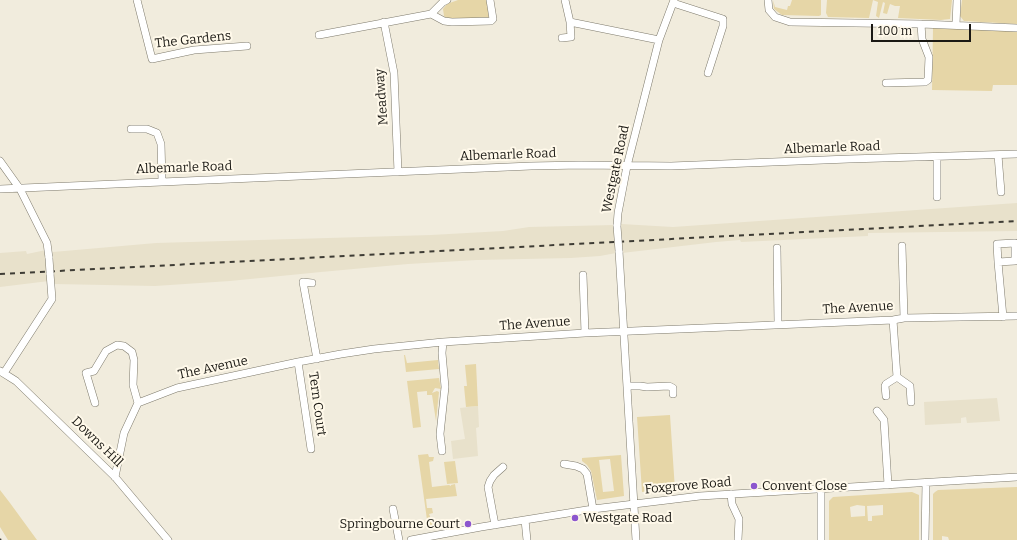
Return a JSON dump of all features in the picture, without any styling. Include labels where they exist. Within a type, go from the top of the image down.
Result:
[{"type":"street","name":"The Gardens","points":[[137,0],[152,59],[194,50],[247,46]]},
{"type":"street","points":[[319,35],[431,14],[447,0]]},
{"type":"street","points":[[431,14],[444,21],[452,22],[491,21],[493,19],[490,0]]},
{"type":"street","points":[[562,38],[571,37],[570,22],[565,0]]},
{"type":"street","points":[[768,0],[768,7],[771,12],[779,19],[786,21],[1017,28]]},
{"type":"street","points":[[956,25],[957,0]]},
{"type":"street","points":[[673,2],[723,19],[723,26],[708,73]]},
{"type":"street","name":"Westgate Road","points":[[636,540],[628,386],[617,226],[627,166],[659,40],[673,2]]},
{"type":"street","name":"Meadway","points":[[384,22],[394,73],[398,172]]},
{"type":"street","points":[[570,22],[659,40]]},
{"type":"street","points":[[886,82],[925,82],[928,80],[929,57],[922,39],[921,24]]},
{"type":"street","points":[[131,129],[147,129],[156,133],[161,144],[162,181]]},
{"type":"street","name":"Albemarle Road","points":[[0,189],[85,184],[546,166],[671,166],[1017,154]]},
{"type":"street","points":[[998,155],[1001,192]]},
{"type":"street","points":[[937,156],[937,197]]},
{"type":"street","points":[[0,161],[20,189],[47,243],[52,299],[2,372]]},
{"type":"street","points":[[902,246],[904,318]]},
{"type":"street","points":[[777,248],[778,324]]},
{"type":"street","points":[[998,262],[1003,317]]},
{"type":"street","points":[[583,275],[585,333]]},
{"type":"street","points":[[312,283],[303,282],[316,359]]},
{"type":"street","name":"The Avenue","points":[[138,404],[177,388],[298,362],[374,349],[443,342],[585,333],[893,320],[904,318],[1017,316]]},
{"type":"street","points":[[893,320],[897,377]]},
{"type":"street","points":[[442,451],[440,434],[445,387],[442,353],[443,342]]},
{"type":"street","points":[[95,403],[86,373],[94,370],[106,351],[117,345],[124,346],[132,352],[134,360],[133,385],[138,404],[124,433],[116,477]]},
{"type":"street","name":"Tern Court","points":[[298,362],[311,449]]},
{"type":"street","name":"Downs Hill","points":[[2,372],[16,381],[116,477],[168,540]]},
{"type":"street","points":[[886,396],[886,384],[897,377]]},
{"type":"street","points":[[897,377],[910,386],[911,402]]},
{"type":"street","points":[[628,386],[669,386],[673,388],[673,394]]},
{"type":"street","points":[[878,411],[884,420],[888,485]]},
{"type":"street","points":[[564,464],[583,469],[587,474],[593,509]]},
{"type":"street","points":[[495,525],[488,487],[494,475],[503,467]]},
{"type":"street","name":"Foxgrove Road","points":[[411,540],[430,538],[495,525],[593,509],[700,496],[1017,477]]},
{"type":"street","points":[[925,540],[926,483]]},
{"type":"street","points":[[821,488],[821,540]]},
{"type":"street","points":[[731,494],[732,504],[739,519],[738,540]]},
{"type":"street","points":[[393,509],[398,540]]},
{"type":"street","points":[[525,520],[527,540]]},
{"type":"shaded area","points":[[458,0],[487,0],[489,18],[447,19],[444,16],[443,9],[447,4]]},
{"type":"shaded area","points":[[773,0],[775,7],[787,10],[792,0],[821,0],[821,15],[782,15],[774,9]]},
{"type":"shaded area","points":[[827,0],[873,0],[869,18],[828,17],[826,13]]},
{"type":"shaded area","points":[[873,0],[952,0],[950,19],[898,18],[900,6],[890,4],[887,14],[883,13],[885,3],[883,2],[879,18],[876,16],[878,2]]},
{"type":"shaded area","points":[[962,0],[1017,0],[1017,24],[964,21],[960,16]]},
{"type":"shaded area","points":[[933,28],[1017,31],[1017,85],[993,85],[992,91],[932,90]]},
{"type":"shaded area","points":[[1017,203],[1017,231],[868,233],[868,236],[741,242],[740,240],[622,253],[621,224],[673,227]]},
{"type":"shaded area","points":[[614,225],[616,253],[600,256],[408,264],[230,281],[155,286],[54,284],[53,252],[156,243],[431,235],[503,231],[529,227]]},
{"type":"shaded area","points":[[46,250],[49,281],[0,287],[0,253],[26,251],[27,254]]},
{"type":"shaded area","points":[[404,355],[407,363],[438,360],[439,369],[406,372]]},
{"type":"shaded area","points":[[476,364],[478,406],[466,407],[464,386],[467,386],[465,365]]},
{"type":"shaded area","points":[[439,378],[441,389],[435,388],[432,393],[437,391],[439,392],[436,421],[432,395],[427,395],[427,391],[417,392],[421,427],[413,428],[407,381]]},
{"type":"shaded area","points":[[997,398],[1000,421],[967,423],[966,417],[961,418],[961,423],[925,425],[924,402]]},
{"type":"shaded area","points":[[478,406],[479,427],[476,428],[478,456],[453,459],[451,441],[465,439],[460,408]]},
{"type":"shaded area","points":[[670,415],[675,490],[642,492],[637,417]]},
{"type":"shaded area","points":[[428,454],[429,457],[434,457],[433,461],[429,462],[432,487],[451,486],[455,484],[457,496],[426,499],[427,508],[432,508],[433,513],[429,514],[434,526],[428,527],[418,455]]},
{"type":"shaded area","points":[[621,455],[624,496],[597,500],[591,471],[582,461],[582,458]],"holes":[[[610,459],[614,491],[603,492],[599,460]]]},
{"type":"shaded area","points":[[455,461],[458,483],[447,484],[444,462]]},
{"type":"shaded area","points":[[1017,487],[1017,540],[949,540],[948,537],[942,536],[942,540],[933,540],[933,494],[938,490]]},
{"type":"shaded area","points":[[0,490],[37,540],[8,540],[0,527]]},
{"type":"shaded area","points":[[912,492],[919,495],[919,540],[829,540],[829,501],[833,497]],"holes":[[[857,505],[865,506],[865,516],[851,517],[850,507]],[[883,505],[883,515],[872,516],[872,521],[868,521],[867,506]]]},
{"type":"railway","points":[[0,274],[1017,221]]},
{"type":"place","name":"Convent Close","points":[[754,486]]},
{"type":"place","name":"Westgate Road","points":[[575,518]]},
{"type":"place","name":"Springbourne Court","points":[[468,524]]}]
